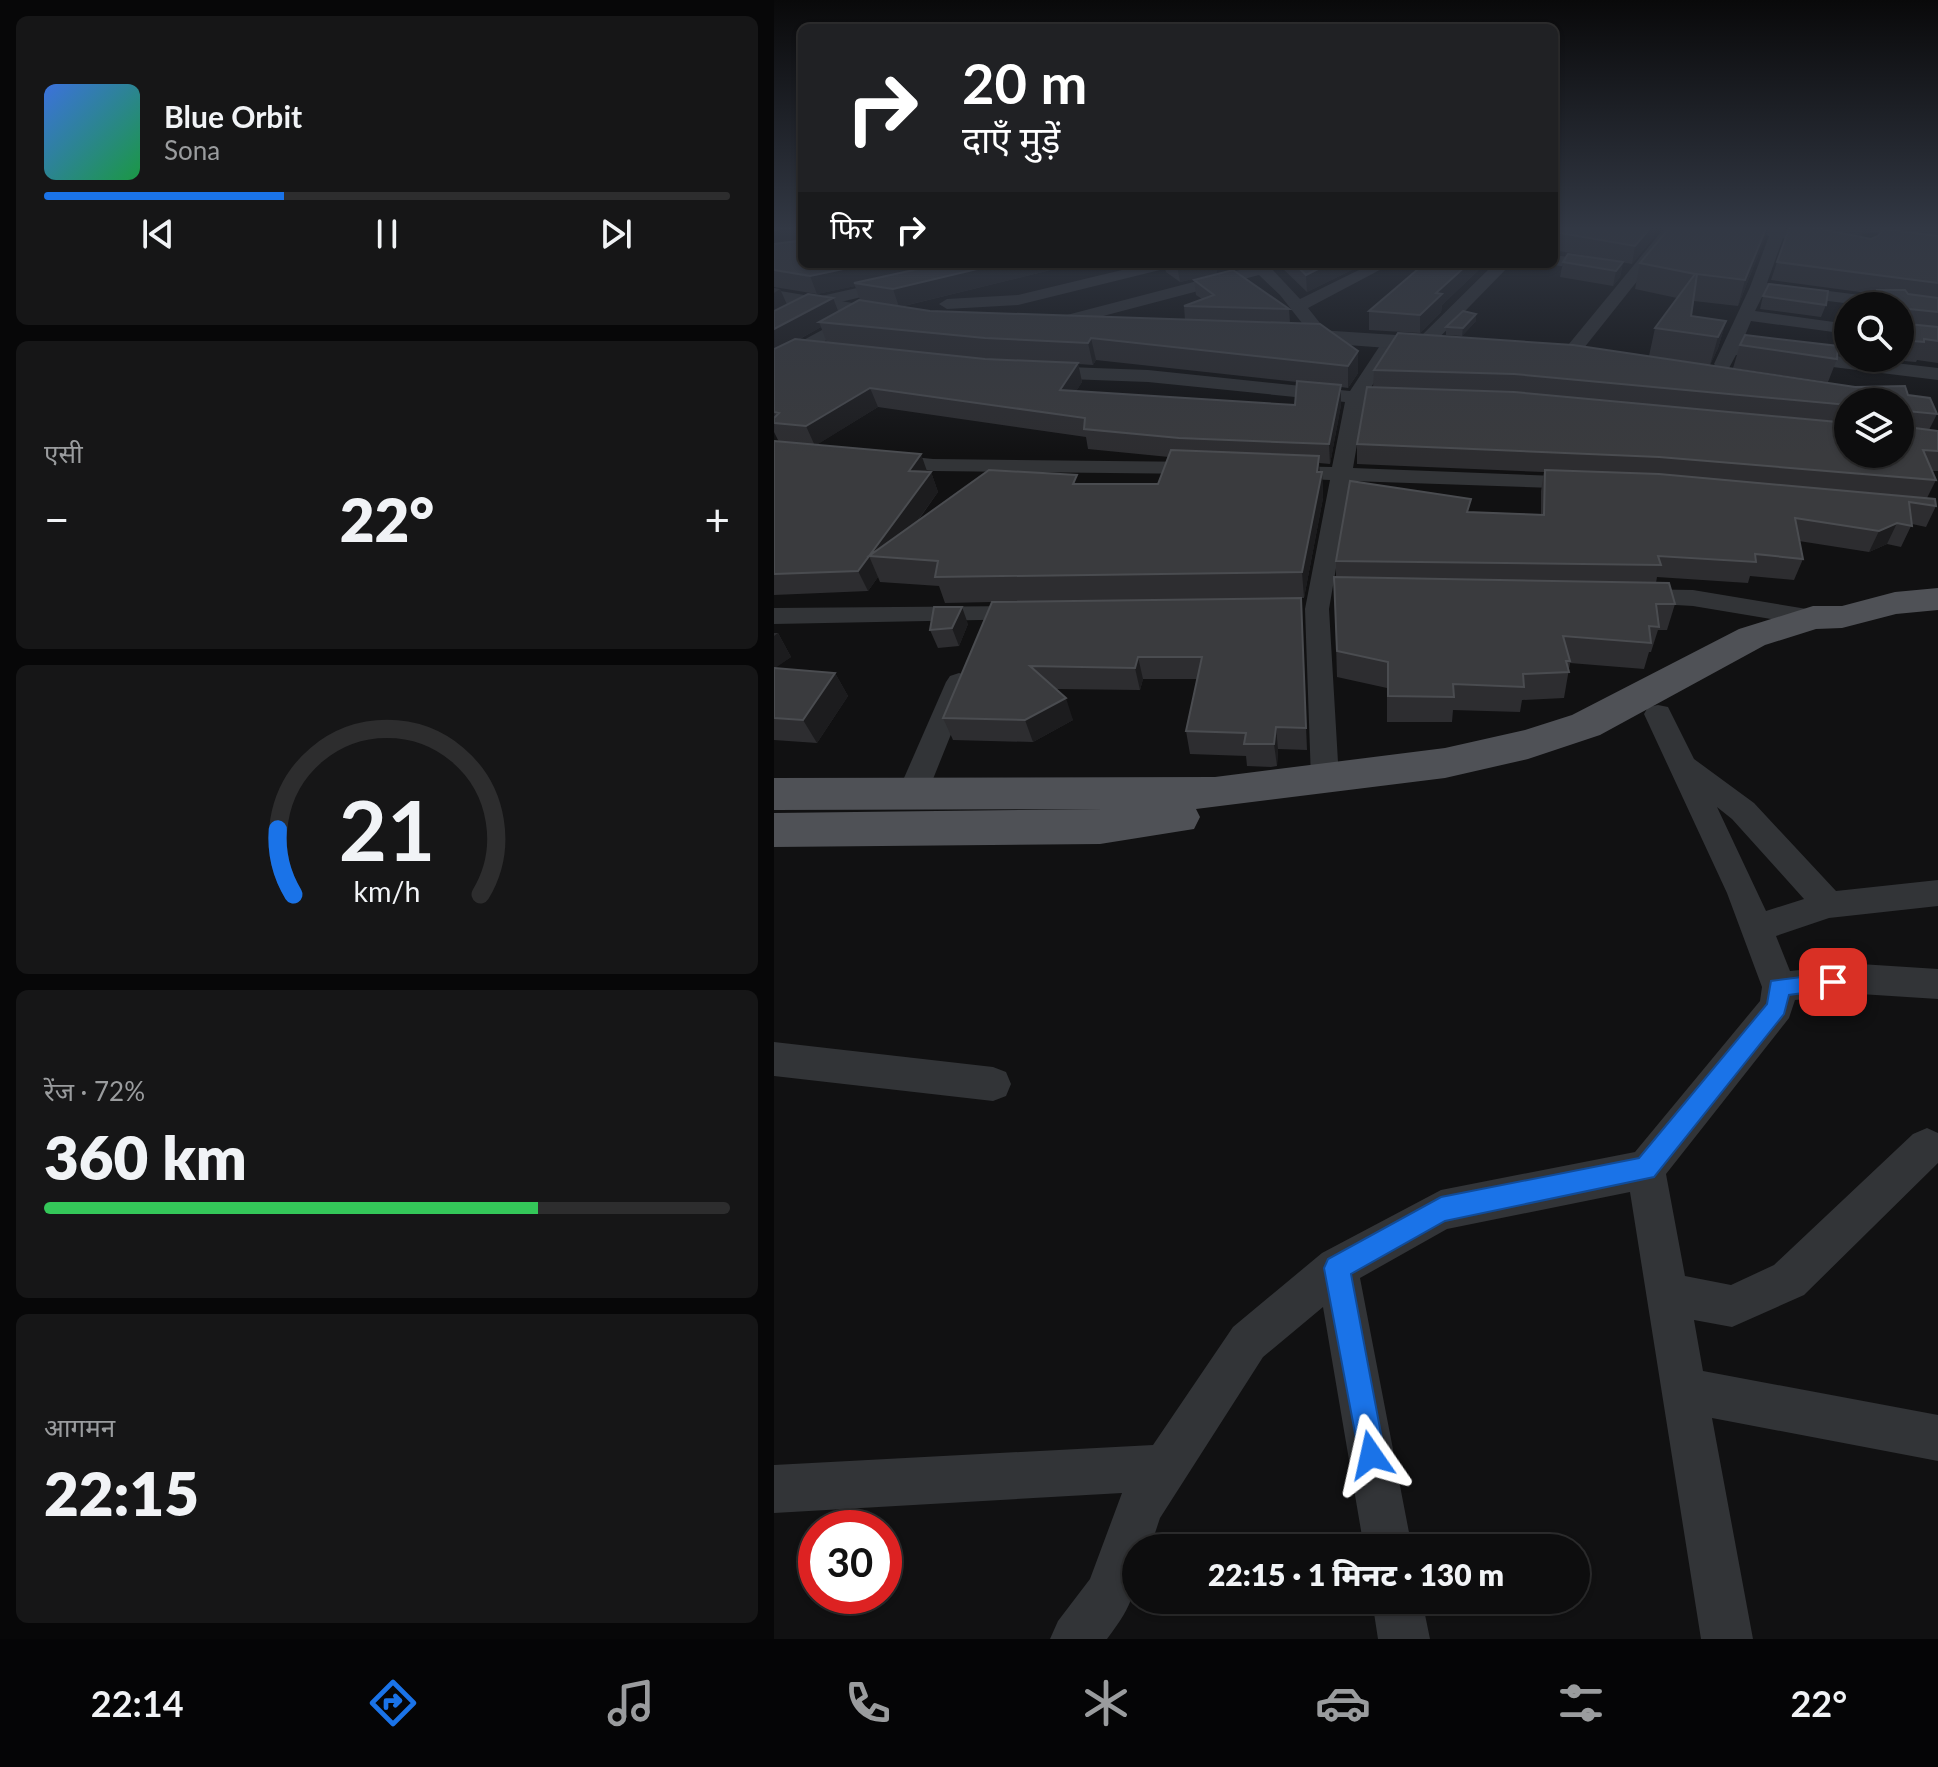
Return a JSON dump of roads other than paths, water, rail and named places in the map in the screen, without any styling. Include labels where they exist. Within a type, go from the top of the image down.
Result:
[{"type":"main road","points":[[774,794],[1215,793],[1445,763],[1528,744],[1586,725],[1752,637],[1895,603],[1938,599]]},
{"type":"main road","points":[[774,830],[1100,827],[1459,780],[1550,760],[1658,714],[1828,618]]},
{"type":"street","points":[[936,316],[1002,302]]},
{"type":"street","points":[[1038,326],[1126,302]]},
{"type":"street","points":[[1295,302],[1322,337]]},
{"type":"street","points":[[1299,306],[1306,302]]},
{"type":"street","points":[[1423,344],[1465,302]]},
{"type":"street","points":[[1562,354],[1609,302]]},
{"type":"street","points":[[1717,377],[1751,302]]},
{"type":"street","points":[[774,326],[814,303],[984,324]]},
{"type":"street","points":[[1914,307],[1938,310]]},
{"type":"street","points":[[774,364],[865,311]]},
{"type":"street","points":[[1745,315],[1834,327]]},
{"type":"street","points":[[1038,326],[1122,329]]},
{"type":"street","points":[[1259,334],[1467,347]]},
{"type":"street","points":[[1325,779],[1325,597],[1340,474],[1355,397],[1391,342]]},
{"type":"street","points":[[800,349],[832,352]]},
{"type":"street","points":[[1730,349],[1938,374]]},
{"type":"street","points":[[1562,354],[1599,359]]},
{"type":"street","points":[[1022,371],[1148,376],[1355,397],[1433,400]]},
{"type":"street","points":[[869,459],[933,465],[1221,469]]},
{"type":"street","points":[[1265,471],[1607,484]]},
{"type":"street","points":[[1287,609],[1325,597]]},
{"type":"street","points":[[1616,597],[1693,598],[1828,618]]},
{"type":"street","points":[[774,616],[1046,613]]},
{"type":"street","points":[[912,794],[988,614]]},
{"type":"street","points":[[1076,1639],[1109,1595],[1141,1505],[1248,1342],[1337,1268],[1441,1210],[1646,1169],[1777,1007],[1779,987],[1757,928],[1658,714]]},
{"type":"street","points":[[1679,763],[1743,811],[1829,905]]},
{"type":"street","points":[[1757,928],[1829,905],[1938,893]]},
{"type":"street","points":[[1779,987],[1860,979],[1938,984]]},
{"type":"street","points":[[774,1059],[993,1084]]},
{"type":"street","points":[[1667,1294],[1732,1306],[1789,1280],[1927,1147]]},
{"type":"street","points":[[1646,1169],[1727,1639]]},
{"type":"street","points":[[1337,1268],[1385,1534]]},
{"type":"street","points":[[1684,1390],[1938,1438]]},
{"type":"street","points":[[774,1489],[863,1487],[1059,1471],[1165,1468]]},
{"type":"street","points":[[1400,1614],[1404,1639]]}]
